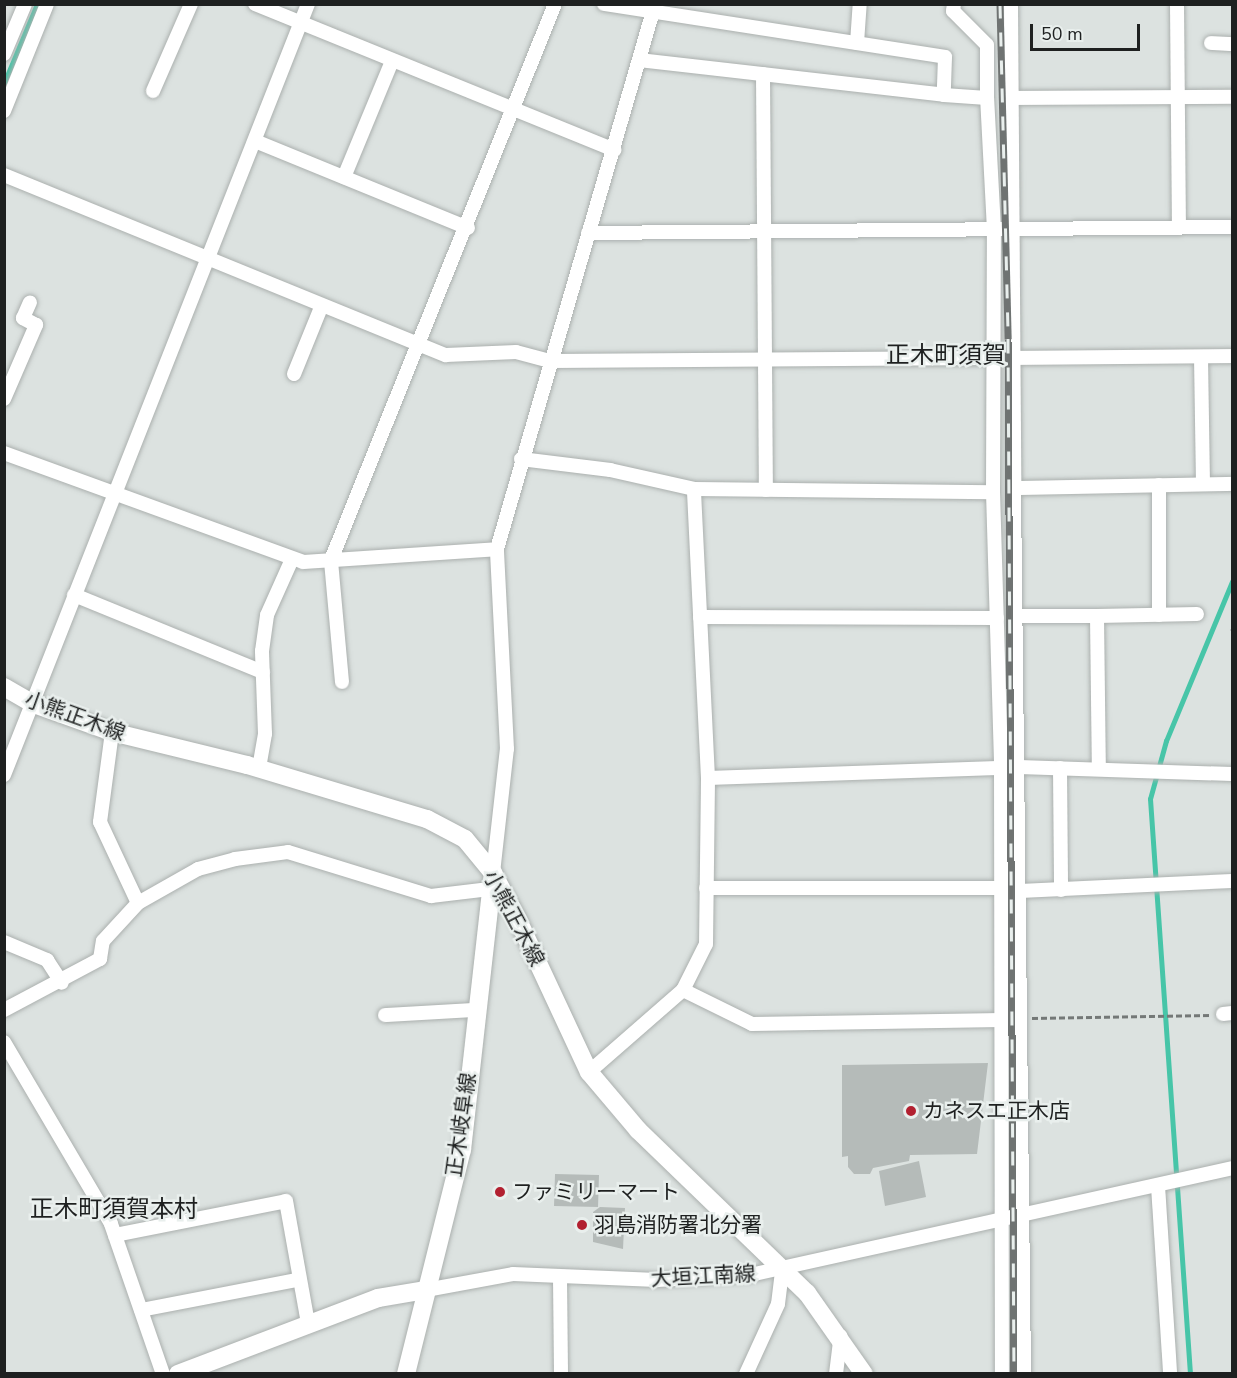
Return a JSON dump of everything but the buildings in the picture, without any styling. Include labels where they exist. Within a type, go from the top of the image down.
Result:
[{"type":"main road","name":"小熊正木線","points":[[4,687],[34,704],[112,732],[260,768],[427,819],[465,839],[492,881],[589,1072],[638,1130],[782,1269],[841,1336],[864,1374]]},
{"type":"main road","name":"正木岐阜線","points":[[406,1374],[462,1150],[475,1010],[492,881]]},
{"type":"main road","name":"大垣江南線","points":[[178,1374],[378,1298],[426,1290]]},
{"type":"street","points":[[4,54],[25,4]]},
{"type":"street","points":[[4,111],[47,4]]},
{"type":"street","points":[[153,91],[191,4]]},
{"type":"street","points":[[255,4],[615,150]]},
{"type":"street","points":[[4,775],[34,704],[112,495],[309,4]]},
{"type":"street","points":[[342,682],[331,560],[516,111],[555,4]]},
{"type":"street","points":[[604,4],[653,9],[945,57],[944,95]]},
{"type":"street","points":[[857,43],[860,4]]},
{"type":"street","points":[[954,4],[953,11],[987,45],[987,98],[994,230],[993,492],[1001,768],[1002,1374]]},
{"type":"street","points":[[1011,4],[1015,229],[1014,488],[1019,767],[1024,1374]]},
{"type":"street","points":[[1177,4],[1176,97],[1179,225]]},
{"type":"street","points":[[4,1010],[62,983],[100,959],[103,941],[138,903],[198,869],[288,852],[431,896],[492,881],[507,749],[497,549],[521,459],[615,150],[653,9]]},
{"type":"street","points":[[1211,43],[1233,44]]},
{"type":"street","points":[[639,60],[987,98]]},
{"type":"street","points":[[344,177],[392,61]]},
{"type":"street","points":[[763,74],[767,360],[765,490]]},
{"type":"street","points":[[1013,98],[1233,96]]},
{"type":"street","points":[[255,141],[468,228]]},
{"type":"street","points":[[4,175],[208,256],[418,346],[447,356],[516,352],[550,361],[984,358]]},
{"type":"street","points":[[588,233],[994,230],[1179,225],[1233,227]]},
{"type":"street","points":[[4,399],[36,325],[23,318],[30,302]]},
{"type":"street","points":[[294,374],[322,305]]},
{"type":"street","points":[[1014,358],[1233,356]]},
{"type":"street","points":[[1201,357],[1203,484]]},
{"type":"street","points":[[4,453],[112,495],[292,559],[331,560],[497,549]]},
{"type":"street","points":[[521,459],[610,470],[694,489],[993,492]]},
{"type":"street","points":[[1014,488],[1233,484]]},
{"type":"street","points":[[1159,485],[1159,615]]},
{"type":"street","points":[[589,1072],[683,990],[706,944],[708,778],[694,489]]},
{"type":"street","points":[[260,768],[266,734],[263,672],[267,615],[292,559]]},
{"type":"street","points":[[74,595],[263,672]]},
{"type":"street","points":[[1017,616],[1197,614]]},
{"type":"street","points":[[1096,616],[1099,769]]},
{"type":"street","points":[[700,617],[997,618]]},
{"type":"street","points":[[112,732],[100,822],[138,903]]},
{"type":"street","points":[[708,778],[1019,767],[1233,774]]},
{"type":"street","points":[[1060,768],[1061,890]]},
{"type":"street","points":[[1020,891],[1233,881]]},
{"type":"street","points":[[706,888],[1001,888]]},
{"type":"street","points":[[4,942],[47,960],[62,983]]},
{"type":"street","points":[[683,990],[752,1024],[1002,1020]]},
{"type":"street","points":[[385,1015],[475,1010]]},
{"type":"street","points":[[4,1042],[115,1235],[163,1374]]},
{"type":"street","name":"大垣江南線","points":[[426,1290],[513,1274],[560,1277],[722,1278],[782,1269],[1233,1168]]},
{"type":"street","points":[[1158,1185],[1170,1374]]},
{"type":"street","points":[[115,1235],[286,1201],[297,1280],[308,1323]]},
{"type":"street","points":[[746,1374],[778,1304],[782,1269]]},
{"type":"street","points":[[560,1277],[561,1374]]},
{"type":"street","points":[[141,1310],[297,1280]]},
{"type":"street","points":[[836,1374],[841,1336]]},
{"type":"path","points":[[1021,1017],[1173,1019],[1228,1013]]},
{"type":"waterway","points":[[4,83],[37,4]]},
{"type":"waterway","points":[[1190,1374],[1150,799],[1166,741],[1232,582]]},
{"type":"railway","points":[[1000,4],[1008,339],[1014,1374]]},
{"type":"place","name":"カネスエ正木店","points":[[911,1111]]},
{"type":"place","name":"ファミリーマート","points":[[500,1192]]},
{"type":"place","name":"羽島消防署北分署","points":[[582,1225]]},
{"type":"district","name":"正木町須賀","points":[[946,356]]},
{"type":"district","name":"正木町須賀本村","points":[[114,1210]]}]
